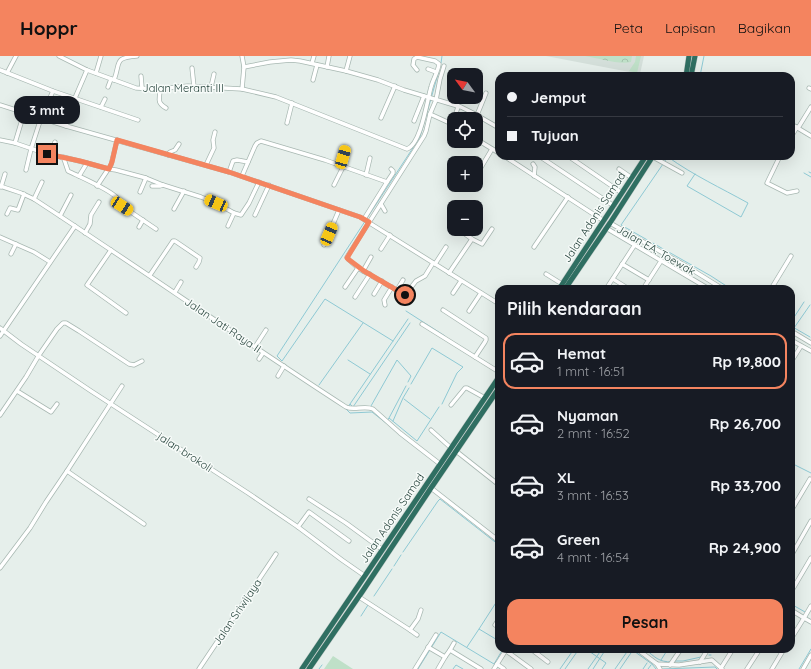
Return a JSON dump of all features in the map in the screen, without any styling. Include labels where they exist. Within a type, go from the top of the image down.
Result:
[{"type":"highway","points":[[687,72],[689,56]]},
{"type":"highway","points":[[692,72],[694,56]]},
{"type":"highway","name":"Jalan Adonis Samad","points":[[563,285],[622,193],[630,187],[632,178],[643,160]]},
{"type":"highway","points":[[563,285],[610,223],[630,187],[650,160]]},
{"type":"highway","name":"Jalan Adonis Samad","points":[[302,669],[329,634],[365,576],[440,464],[454,449],[495,383]]},
{"type":"highway","points":[[309,669],[329,634],[359,597],[431,488],[454,449],[495,393]]},
{"type":"street","points":[[7,73],[16,56]]},
{"type":"street","name":"Jalan Meranti III","points":[[59,56],[87,70],[136,88],[160,89],[194,86],[211,87],[242,89],[276,97],[407,149],[417,137],[422,121]]},
{"type":"street","points":[[68,61],[70,56]]},
{"type":"street","points":[[96,73],[101,56]]},
{"type":"street","points":[[108,87],[119,61],[123,57],[136,56]]},
{"type":"street","points":[[242,56],[244,67],[242,89]]},
{"type":"street","points":[[313,80],[314,56]]},
{"type":"street","points":[[327,67],[329,56]]},
{"type":"street","points":[[346,71],[350,56]]},
{"type":"street","points":[[416,70],[413,64],[414,59],[417,57],[435,61],[439,64],[430,98],[422,121],[414,120],[430,98],[440,79],[444,66]]},
{"type":"street","points":[[244,67],[270,62],[300,60],[378,80],[458,106],[471,112]]},
{"type":"street","points":[[192,68],[194,86]]},
{"type":"street","points":[[428,69],[436,72]]},
{"type":"street","points":[[0,70],[53,91],[138,120]]},
{"type":"street","points":[[66,126],[75,98],[87,70]]},
{"type":"street","points":[[211,87],[214,74]]},
{"type":"street","points":[[141,76],[142,88]]},
{"type":"street","points":[[381,118],[395,86]]},
{"type":"street","points":[[160,89],[159,102],[166,108]]},
{"type":"street","points":[[26,170],[41,118],[53,91]]},
{"type":"street","points":[[478,112],[486,93]]},
{"type":"street","points":[[367,221],[381,204],[424,136],[430,114],[430,98]]},
{"type":"street","points":[[101,107],[106,99]]},
{"type":"street","points":[[287,123],[292,103]]},
{"type":"street","points":[[0,105],[66,126],[242,176],[367,221],[495,302]]},
{"type":"street","points":[[456,112],[458,106]]},
{"type":"street","points":[[795,130],[811,107]]},
{"type":"street","points":[[15,143],[24,113]]},
{"type":"street","points":[[430,114],[447,122]]},
{"type":"street","points":[[483,119],[495,126]]},
{"type":"street","points":[[797,127],[811,136]]},
{"type":"street","points":[[206,165],[214,148],[213,142],[215,132]]},
{"type":"street","points":[[0,140],[146,178],[216,203],[234,214],[242,215],[259,182]]},
{"type":"street","points":[[98,186],[112,162],[117,140]]},
{"type":"street","points":[[242,176],[254,146],[261,141],[387,182]]},
{"type":"street","points":[[50,154],[55,142]]},
{"type":"street","points":[[483,143],[495,151]]},
{"type":"street","points":[[168,154],[175,150],[179,144]]},
{"type":"street","points":[[334,185],[341,166],[345,148]]},
{"type":"street","points":[[483,164],[492,149]]},
{"type":"street","points":[[62,157],[68,171],[116,197],[122,206],[156,229]]},
{"type":"street","points":[[366,175],[370,158]]},
{"type":"street","points":[[229,172],[233,161],[237,160],[248,162]]},
{"type":"street","points":[[510,160],[604,221]]},
{"type":"street","points":[[545,160],[614,206]]},
{"type":"street","points":[[574,160],[622,193]]},
{"type":"street","points":[[660,160],[682,173]]},
{"type":"street","points":[[778,160],[767,183],[787,193],[797,191]]},
{"type":"street","points":[[79,176],[87,163]]},
{"type":"street","points":[[533,164],[535,167],[534,176]]},
{"type":"street","points":[[391,170],[393,173],[347,258],[358,268],[406,295],[416,281],[424,276],[446,247]]},
{"type":"street","points":[[619,170],[632,178]]},
{"type":"street","points":[[1,187],[5,174]]},
{"type":"street","points":[[140,192],[146,178]]},
{"type":"street","points":[[34,199],[42,182]]},
{"type":"street","points":[[152,186],[163,185]]},
{"type":"street","points":[[255,215],[269,185]]},
{"type":"street","name":"Jalan Jati Raya II","points":[[1,187],[24,194],[34,199],[150,275],[347,408],[369,407],[373,409],[400,433],[440,464]]},
{"type":"street","points":[[174,209],[184,191]]},
{"type":"street","points":[[8,214],[10,208],[17,212],[24,194]]},
{"type":"street","points":[[60,216],[71,195]]},
{"type":"street","points":[[534,247],[568,197]]},
{"type":"street","points":[[86,233],[90,224],[91,215],[99,202]]},
{"type":"street","points":[[381,204],[385,211]]},
{"type":"street","points":[[324,246],[339,210]]},
{"type":"street","points":[[228,226],[234,214]]},
{"type":"street","points":[[139,227],[143,220]]},
{"type":"street","name":"Jalan EA. Toewak","points":[[610,223],[717,285]]},
{"type":"street","points":[[0,336],[75,226]]},
{"type":"street","points":[[606,228],[702,285]]},
{"type":"street","points":[[468,236],[481,244],[492,229]]},
{"type":"street","points":[[381,249],[390,235]]},
{"type":"street","points":[[0,237],[34,252],[50,262]]},
{"type":"street","points":[[449,273],[472,239]]},
{"type":"street","points":[[150,275],[173,241],[200,258],[196,268]]},
{"type":"street","points":[[11,254],[16,244]]},
{"type":"street","points":[[609,285],[634,246]]},
{"type":"street","points":[[111,250],[86,285],[126,313]]},
{"type":"street","points":[[773,285],[791,256]]},
{"type":"street","points":[[364,271],[372,257]]},
{"type":"street","points":[[646,285],[661,260]]},
{"type":"street","points":[[622,264],[649,280]]},
{"type":"street","points":[[345,287],[358,268]]},
{"type":"street","points":[[355,297],[370,274]]},
{"type":"street","points":[[546,274],[560,285]]},
{"type":"street","points":[[613,279],[623,285]]},
{"type":"street","points":[[385,305],[384,300],[403,280]]},
{"type":"street","points":[[374,294],[382,281]]},
{"type":"street","points":[[453,293],[461,281]]},
{"type":"street","points":[[175,292],[181,282]]},
{"type":"street","points":[[394,288],[396,283]]},
{"type":"street","points":[[470,311],[481,293]]},
{"type":"street","points":[[443,310],[486,338],[475,357]]},
{"type":"street","points":[[0,415],[39,355],[62,324],[66,323],[129,364],[134,365],[142,361]]},
{"type":"street","points":[[422,324],[495,370]]},
{"type":"street","name":"jalan brokoli","points":[[0,328],[21,344],[91,391],[248,493],[365,576]]},
{"type":"street","points":[[255,347],[266,330]]},
{"type":"street","points":[[795,333],[811,343]]},
{"type":"street","points":[[795,342],[811,351]]},
{"type":"street","points":[[795,356],[801,346]]},
{"type":"street","points":[[260,359],[263,352]]},
{"type":"street","points":[[278,376],[284,366]]},
{"type":"street","points":[[0,568],[30,528],[122,386]]},
{"type":"street","points":[[451,405],[465,388],[485,398]]},
{"type":"street","points":[[17,391],[50,412],[57,404]]},
{"type":"street","points":[[431,430],[495,482]]},
{"type":"street","points":[[67,472],[144,524]]},
{"type":"street","points":[[795,504],[810,479]]},
{"type":"street","points":[[431,488],[495,538]]},
{"type":"street","points":[[309,499],[346,523],[383,550]]},
{"type":"street","points":[[298,527],[308,512],[349,541]]},
{"type":"street","points":[[795,549],[811,521]]},
{"type":"street","name":"Jalan Sriwijaya","points":[[199,669],[276,554]]},
{"type":"street","points":[[795,585],[811,558]]},
{"type":"street","points":[[359,597],[417,635]]},
{"type":"street","points":[[795,633],[811,606]]},
{"type":"street","points":[[410,630],[418,619],[421,610]]},
{"type":"street","points":[[795,612],[811,622]]},
{"type":"street","points":[[415,669],[430,648],[436,635]]},
{"type":"street","points":[[438,669],[454,643]]},
{"type":"street","points":[[430,648],[445,657]]},
{"type":"street","points":[[450,650],[481,669]]},
{"type":"street","points":[[494,669],[504,653]]},
{"type":"street","points":[[510,653],[531,669]]},
{"type":"street","points":[[536,653],[548,662]]},
{"type":"street","points":[[642,653],[657,664],[660,669]]},
{"type":"street","points":[[670,665],[678,653]]},
{"type":"street","points":[[700,662],[706,653]]},
{"type":"street","points":[[657,664],[680,665],[712,660],[722,668],[731,653]]},
{"type":"street","points":[[747,669],[757,653]]},
{"type":"street","points":[[772,669],[782,653]]},
{"type":"street","points":[[803,669],[811,655]]},
{"type":"street","points":[[497,664],[504,669]]},
{"type":"shaded area","points":[[546,56],[644,56],[640,72],[630,72]]},
{"type":"green space","points":[[585,56],[632,56],[631,62],[626,63]]},
{"type":"green space","points":[[636,56],[641,56],[637,72],[629,71],[635,62]]},
{"type":"green space","points":[[333,656],[353,669],[324,669]]},
{"type":"waterway","points":[[441,63],[442,56]]},
{"type":"waterway","points":[[701,72],[704,56]]},
{"type":"waterway","points":[[393,341],[325,299],[282,361],[277,356],[420,137],[438,74]]},
{"type":"waterway","points":[[672,160],[695,175]]},
{"type":"waterway","points":[[663,164],[621,225],[725,285]]},
{"type":"waterway","points":[[804,173],[811,177]]},
{"type":"waterway","points":[[695,175],[748,203],[741,217],[687,186],[695,175]]},
{"type":"waterway","points":[[795,316],[804,302]]},
{"type":"waterway","points":[[795,327],[810,305]]},
{"type":"waterway","points":[[406,311],[445,336]]},
{"type":"waterway","points":[[350,404],[408,319]]},
{"type":"waterway","points":[[319,385],[363,323]]},
{"type":"waterway","points":[[348,407],[350,404],[353,407],[410,323]]},
{"type":"waterway","points":[[795,328],[810,337]]},
{"type":"waterway","points":[[411,384],[432,348],[463,367],[457,373],[442,404]]},
{"type":"waterway","points":[[348,360],[370,374]]},
{"type":"waterway","points":[[371,406],[397,360],[411,376],[408,382]]},
{"type":"waterway","points":[[389,418],[406,386]]},
{"type":"waterway","points":[[393,421],[409,388]]},
{"type":"waterway","points":[[404,399],[430,419]]},
{"type":"waterway","points":[[346,409],[350,413],[372,412],[386,423],[389,418],[417,441],[439,407]]},
{"type":"waterway","points":[[795,465],[811,473]]},
{"type":"waterway","points":[[403,552],[440,499],[495,542]]},
{"type":"waterway","points":[[394,566],[401,555]]},
{"type":"waterway","points":[[374,596],[392,569]]},
{"type":"waterway","points":[[495,604],[479,629],[495,639]]},
{"type":"waterway","points":[[361,616],[368,605]]},
{"type":"waterway","points":[[795,606],[805,612]]},
{"type":"waterway","points":[[467,647],[479,629]]},
{"type":"waterway","points":[[418,669],[441,632],[494,664],[501,653]]},
{"type":"waterway","points":[[799,669],[811,649]]},
{"type":"waterway","points":[[560,669],[571,653]]},
{"type":"waterway","points":[[565,669],[576,653]]},
{"type":"waterway","points":[[592,653],[606,663],[602,669]]},
{"type":"waterway","points":[[588,669],[599,653]]},
{"type":"waterway","points":[[593,669],[603,653]]},
{"type":"waterway","points":[[615,669],[626,653]]},
{"type":"waterway","points":[[620,669],[631,653]]},
{"type":"waterway","points":[[637,653],[652,664],[656,669]]},
{"type":"waterway","points":[[650,653],[660,660],[672,662]]},
{"type":"waterway","points":[[661,660],[665,653]]},
{"type":"waterway","points":[[675,661],[683,661],[701,657]]},
{"type":"waterway","points":[[643,669],[647,663]]},
{"type":"waterway","points":[[319,669],[322,665]]},
{"type":"waterway","points":[[453,669],[456,665],[463,669]]},
{"type":"waterway","points":[[648,669],[651,665]]},
{"type":"waterway","points":[[663,669],[715,667],[717,669]]},
{"type":"route","points":[[47,154],[109,169],[117,140],[229,172],[360,217],[369,222],[347,258],[364,271],[405,295]]}]
